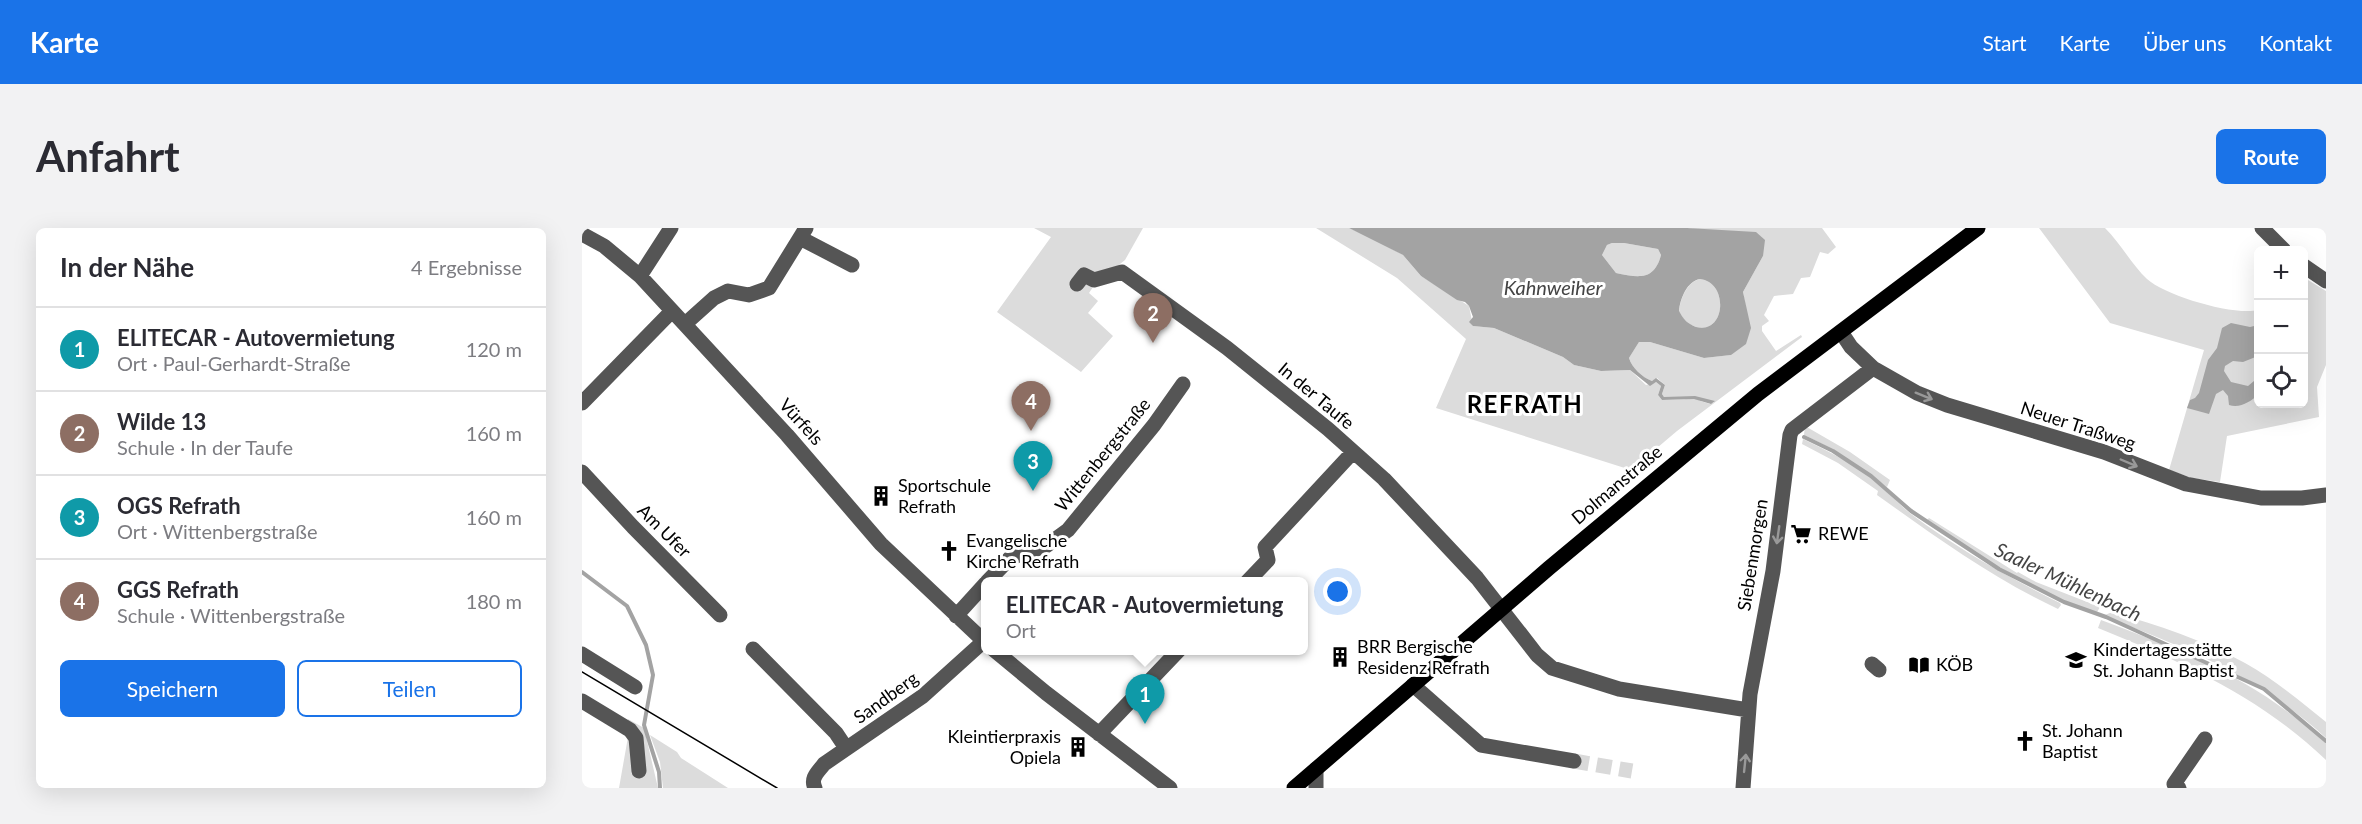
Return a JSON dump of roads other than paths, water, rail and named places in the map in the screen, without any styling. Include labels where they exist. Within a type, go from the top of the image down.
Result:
[{"type":"main road","name":"Dolmanstraße","points":[[1294,788],[1502,609],[1758,394],[1978,228]]},
{"type":"street","points":[[640,276],[671,228]]},
{"type":"street","points":[[2262,228],[2280,246]]},
{"type":"street","points":[[685,324],[714,298],[728,291],[749,295],[769,288],[803,233],[852,265]]},
{"type":"street","name":"Vürfels","points":[[582,234],[604,246],[640,276],[787,435],[881,544],[981,639]]},
{"type":"street","points":[[2308,269],[2326,281]]},
{"type":"street","name":"In der Taufe","points":[[1077,284],[1084,275],[1094,280],[1122,272],[1227,348],[1328,429],[1384,479],[1477,578],[1537,655],[1559,671],[1619,689],[1748,710]]},
{"type":"street","points":[[582,403],[672,311]]},
{"type":"street","name":"Neuer Traßweg","points":[[1841,332],[1851,347],[1873,368],[1917,393],[1947,405],[2104,452],[2186,484],[2261,498],[2302,498],[2326,495]]},
{"type":"street","name":"Siebenmorgen","points":[[1743,788],[1748,739],[1748,710],[1773,571],[1792,430],[1873,368]]},
{"type":"street","name":"Wittenbergstraße","points":[[992,577],[1010,558],[1046,546],[1068,530],[1154,425],[1183,384]]},
{"type":"street","points":[[1252,577],[1268,560],[1265,547],[1353,452]]},
{"type":"street","name":"Am Ufer","points":[[582,472],[633,528],[720,615]]},
{"type":"street","name":"Wittenbergstraße","points":[[956,616],[981,589]]},
{"type":"street","points":[[753,649],[836,733],[846,748]]},
{"type":"street","name":"Sandberg","points":[[814,785],[813,778],[824,764],[923,696],[981,650]]},
{"type":"street","points":[[582,654],[635,687]]},
{"type":"street","name":"Vürfels","points":[[1000,655],[1170,788]]},
{"type":"street","points":[[1099,734],[1175,655]]},
{"type":"street","points":[[1413,685],[1481,745],[1574,761]]},
{"type":"street","points":[[582,701],[630,730],[636,738],[639,771]]},
{"type":"street","points":[[2179,788],[2174,784],[2205,739]]},
{"type":"street","points":[[1316,769],[1316,788]]},
{"type":"water","name":"Kahnweiher","points":[[1349,228],[1687,228],[1756,232],[1765,240],[1763,256],[1743,292],[1751,328],[1746,344],[1731,355],[1704,358],[1650,342],[1639,342],[1629,358],[1641,375],[1652,381],[1656,378],[1665,385],[1662,394],[1664,397],[1695,396],[1715,401],[1711,404],[1694,399],[1662,400],[1658,395],[1661,386],[1656,382],[1650,386],[1630,370],[1601,371],[1574,365],[1563,357],[1494,328],[1473,326],[1469,322],[1473,317],[1469,306],[1421,276],[1403,255]],"holes":[[[1612,243],[1658,249],[1661,255],[1658,264],[1654,270],[1644,276],[1616,273],[1602,255],[1607,245]],[[1700,279],[1709,282],[1716,289],[1719,298],[1718,316],[1706,327],[1696,327],[1684,319],[1679,311],[1685,291],[1691,283]]]},
{"type":"water","points":[[2231,323],[2254,326],[2254,358],[2243,362],[2233,361],[2225,366],[2224,371],[2231,382],[2248,386],[2254,381],[2254,398],[2245,404],[2229,405],[2228,396],[2223,390],[2216,394],[2209,414],[2187,408],[2190,400],[2199,393],[2208,360],[2217,348],[2222,328]]},
{"type":"waterway","name":"Saaler Mühlenbach","points":[[1804,437],[1833,451],[1871,476],[1911,511],[1999,569],[2064,602],[2106,617],[2264,689],[2326,741]]},
{"type":"waterway","points":[[582,572],[627,606],[646,645],[653,675],[644,725],[659,772],[660,788]]},
{"type":"tunnel","points":[[1574,761],[1632,771]]},
{"type":"tram line","points":[[582,672],[777,788]]},
{"type":"place","name":"Wilde 13","points":[[1153,343]]},
{"type":"place","name":"GGS Refrath","points":[[1031,431]]},
{"type":"place","name":"OGS Refrath","points":[[1033,491]]},
{"type":"place","name":"Sportschule Refrath","points":[[881,496]]},
{"type":"place","name":"REWE","points":[[1801,534]]},
{"type":"place","name":"Evangelische Kirche Refrath","points":[[949,551]]},
{"type":"place","name":"BRR Bergische Residenz Refrath","points":[[1340,657]]},
{"type":"place","name":"Kindertagesstätte St. Johann Baptist","points":[[2076,660]]},
{"type":"place","name":"KÖB","points":[[1919,665]]},
{"type":"place","name":"ELITECAR - Autovermietung","points":[[1145,724]]},
{"type":"place","name":"St. Johann Baptist","points":[[2025,741]]},
{"type":"place","name":"Kleintierpraxis Opiela","points":[[1078,747]]},
{"type":"district","name":"REFRATH","points":[[1525,405]]}]
